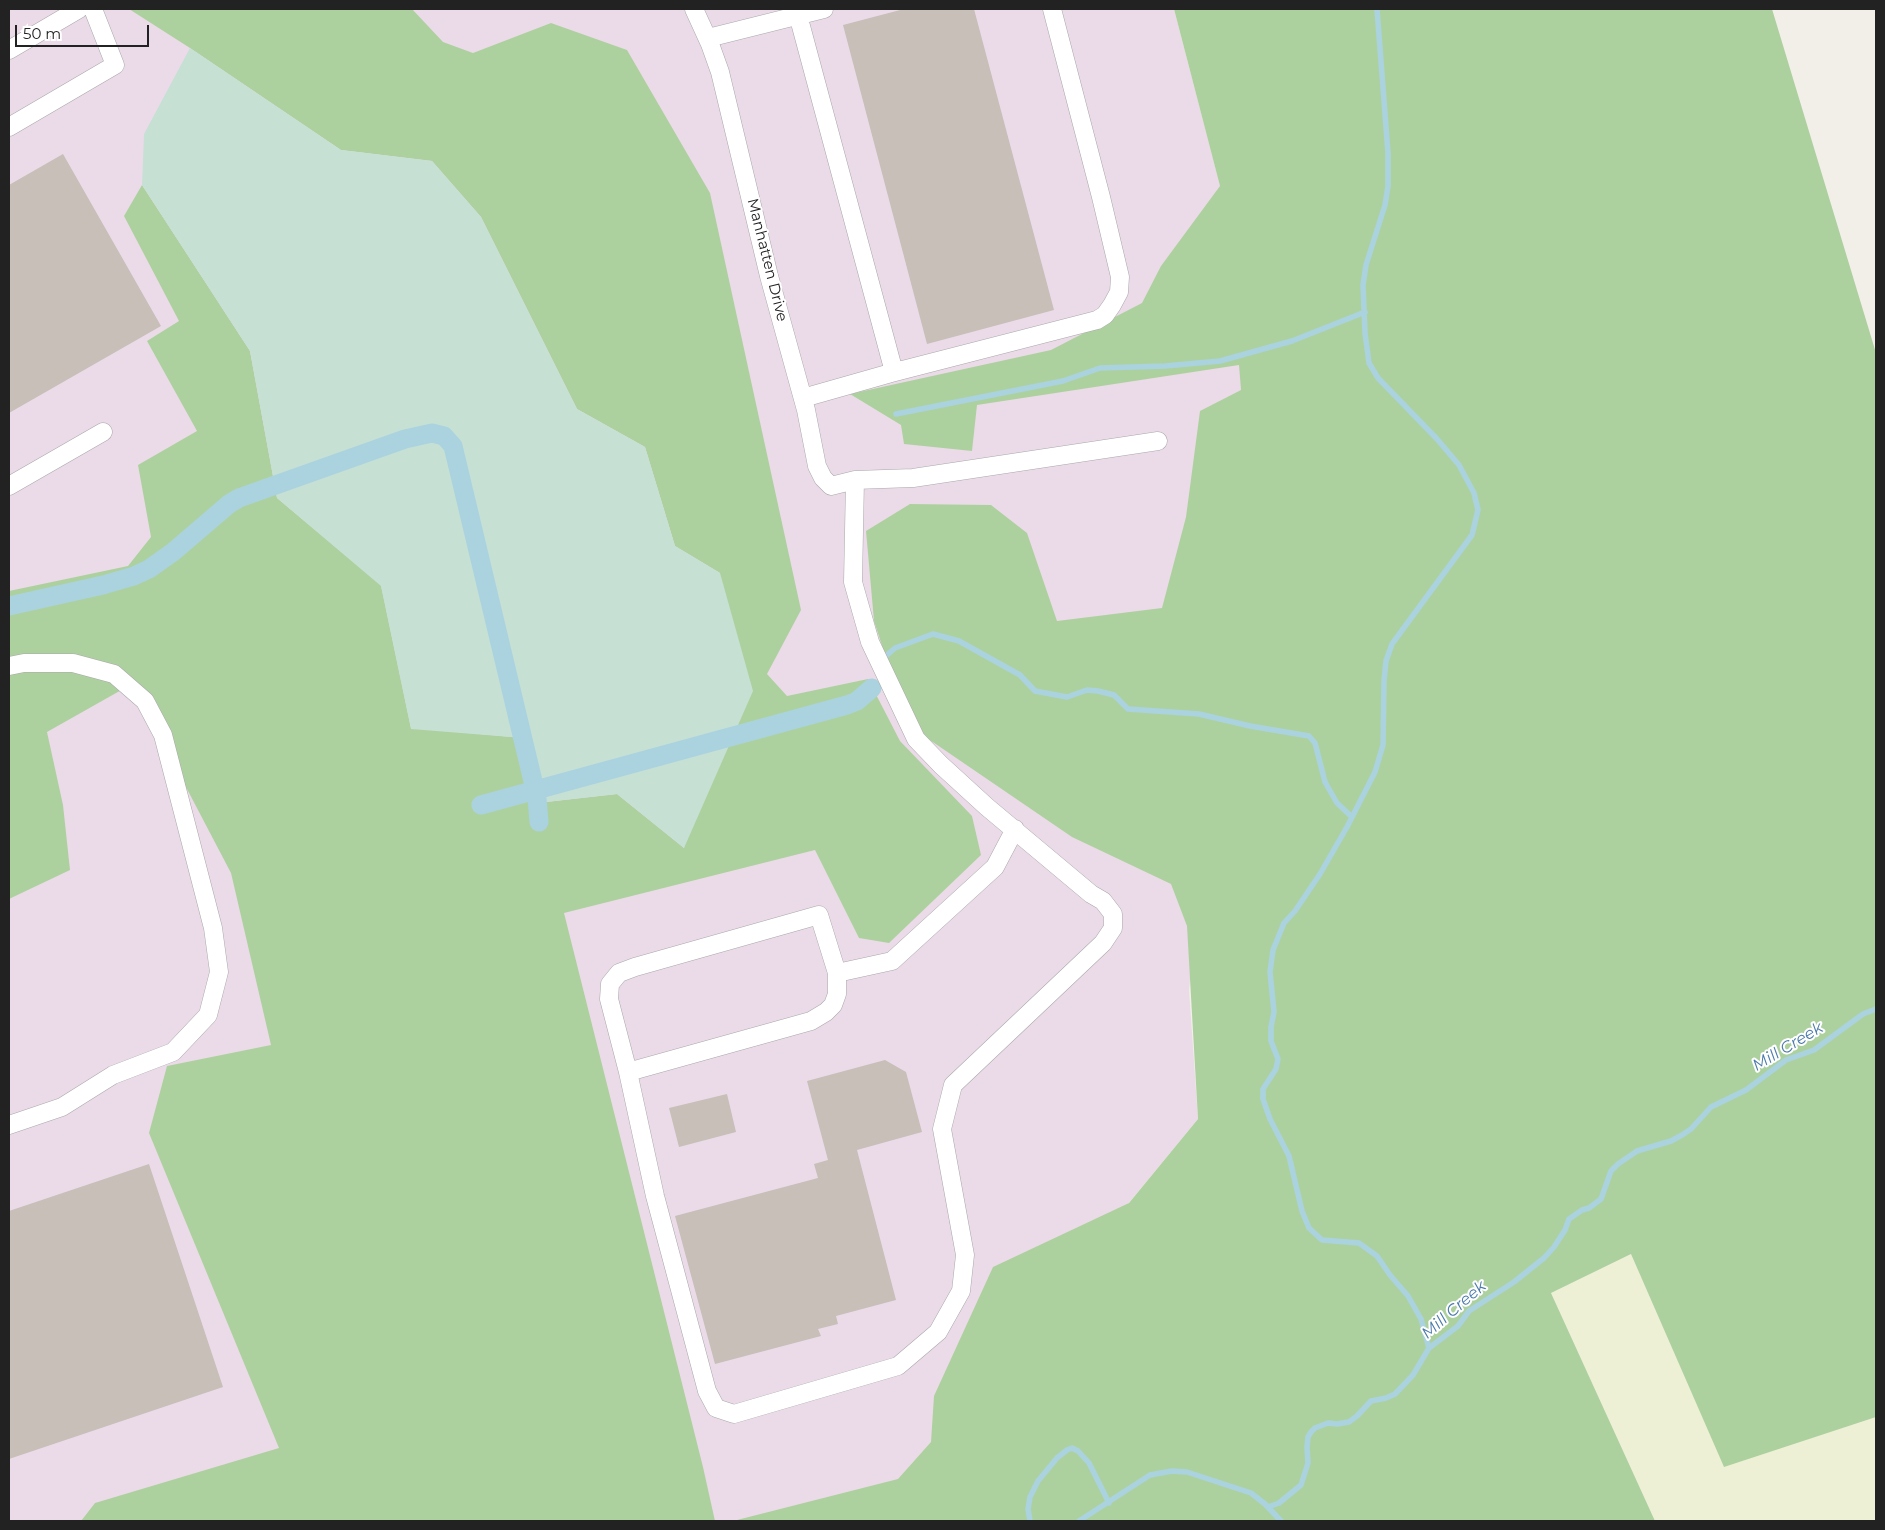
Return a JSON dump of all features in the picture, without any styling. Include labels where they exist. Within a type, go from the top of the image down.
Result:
[{"type":"street","points":[[9,50],[79,9]]},
{"type":"street","points":[[9,127],[115,65],[93,9]]},
{"type":"street","name":"Manhatten Drive","points":[[694,9],[708,38],[728,100],[769,276],[803,398],[817,466],[823,478],[831,486],[855,480]]},
{"type":"street","points":[[708,38],[824,9]]},
{"type":"street","points":[[803,398],[894,372],[1097,320],[1105,315],[1112,306],[1119,292],[1120,277],[1052,9]]},
{"type":"street","points":[[798,15],[894,372]]},
{"type":"street","points":[[9,486],[103,432]]},
{"type":"street","points":[[628,1072],[811,1021],[826,1012],[833,1005],[837,994],[837,973],[819,915],[620,973],[610,984],[609,999],[628,1072],[655,1196],[707,1391],[716,1408],[734,1414],[898,1366],[938,1332],[961,1291],[965,1255],[942,1129],[953,1085],[1103,943],[1113,928],[1113,914],[1103,901],[1091,894],[987,807],[916,739],[870,642],[853,582],[855,480],[914,478],[1158,441]]},
{"type":"street","points":[[9,666],[24,663],[73,663],[98,669],[114,674],[145,701],[163,735],[213,928],[219,972],[208,1015],[173,1052],[114,1075],[62,1107],[9,1125]]},
{"type":"street","points":[[837,973],[892,961],[996,868],[1015,829]]},
{"type":"shaded area","points":[[9,9],[1174,9],[1257,327],[1189,990],[1198,1119],[1067,1278],[925,1521],[9,1521]]},
{"type":"green space","points":[[129,9],[412,9],[443,42],[473,53],[551,23],[627,50],[710,193],[801,610],[767,674],[787,696],[868,679],[900,741],[972,816],[981,855],[889,943],[859,938],[815,850],[564,913],[715,1521],[81,1521],[95,1503],[279,1448],[149,1133],[167,1066],[271,1045],[231,873],[132,684],[47,732],[63,805],[70,870],[9,899],[9,591],[128,566],[151,537],[138,465],[197,431],[147,341],[179,321],[124,216],[142,185],[250,351],[277,498],[381,585],[411,728],[524,738],[537,803],[617,794],[684,848],[720,573],[675,546],[645,447],[577,409],[481,217],[432,161],[341,150]]},
{"type":"green space","points":[[1174,9],[1772,9],[1876,353],[1876,1417],[1724,1467],[1631,1254],[1551,1293],[1655,1521],[733,1521],[898,1479],[931,1442],[934,1396],[993,1267],[1129,1203],[1198,1119],[1187,926],[1171,884],[1072,837],[924,736],[891,673],[874,621],[866,531],[910,504],[991,505],[1027,533],[1057,621],[1162,608],[1186,517],[1200,411],[1241,390],[1239,365],[977,405],[972,451],[904,444],[901,425],[850,394],[1051,350],[1142,303],[1161,266],[1220,186]]},
{"type":"green space","points":[[190,48],[341,150],[432,161],[481,217],[577,409],[645,447],[675,546],[720,573],[753,691],[684,848],[617,794],[537,803],[524,738],[411,729],[381,586],[277,498],[250,351],[142,185],[144,134]]},
{"type":"green space","points":[[1631,1254],[1724,1466],[1876,1417],[1876,1521],[1655,1521],[1551,1293]]},
{"type":"building","points":[[904,9],[974,9],[1054,310],[927,344],[843,25]]},
{"type":"building","points":[[63,154],[161,326],[9,413],[9,185]]},
{"type":"building","points":[[885,1060],[906,1072],[922,1132],[857,1150],[896,1300],[836,1316],[838,1324],[818,1329],[821,1336],[715,1364],[675,1216],[818,1178],[814,1164],[828,1160],[807,1081]]},
{"type":"building","points":[[727,1094],[736,1132],[679,1147],[669,1108]]},
{"type":"building","points":[[149,1164],[223,1387],[9,1459],[9,1211]]},
{"type":"waterway","points":[[1377,9],[1388,153],[1388,186],[1385,205],[1366,265],[1363,285],[1365,333],[1369,363],[1378,378],[1437,439],[1459,465],[1474,493],[1478,510],[1472,535],[1392,644],[1386,661],[1384,681],[1383,745],[1375,772],[1320,874],[1295,911],[1284,923],[1273,950],[1270,972],[1274,1012],[1271,1041],[1278,1059],[1276,1069],[1263,1089],[1263,1099],[1270,1119],[1289,1156],[1302,1211],[1309,1228],[1322,1240],[1359,1243],[1377,1256],[1408,1296],[1421,1319],[1429,1348]]},
{"type":"waterway","points":[[896,414],[1063,381],[1100,368],[1165,366],[1220,361],[1292,341],[1365,312]]},
{"type":"waterway","points":[[9,606],[103,585],[134,576],[149,569],[173,552],[229,504],[239,498],[405,439],[432,433],[444,436],[453,446],[537,798],[539,822]]},
{"type":"waterway","points":[[887,655],[895,648],[933,634],[959,641],[1020,675],[1035,691],[1067,697],[1087,690],[1098,691],[1114,695],[1128,709],[1199,714],[1250,726],[1309,736],[1315,743],[1325,782],[1337,803],[1352,817]]},
{"type":"waterway","points":[[481,805],[847,705],[857,701],[872,688]]},
{"type":"waterway","name":"Mill Creek","points":[[1268,1507],[1279,1503],[1301,1485],[1308,1463],[1308,1437],[1315,1428],[1328,1423],[1349,1422],[1371,1401],[1395,1394],[1413,1375],[1429,1348],[1458,1326],[1469,1311],[1514,1282],[1544,1258],[1565,1230],[1569,1219],[1601,1199],[1611,1171],[1618,1164],[1637,1151],[1671,1141],[1682,1135],[1691,1129],[1711,1107],[1746,1090],[1786,1060],[1814,1050],[1863,1014],[1876,1009]]},
{"type":"waterway","points":[[1030,1521],[1028,1509],[1030,1497],[1038,1481],[1057,1458],[1072,1448],[1078,1451],[1089,1463],[1109,1503]]},
{"type":"waterway","name":"Mill Creek","points":[[1079,1521],[1150,1475],[1172,1471],[1187,1472],[1251,1493],[1265,1504],[1281,1521]]}]
